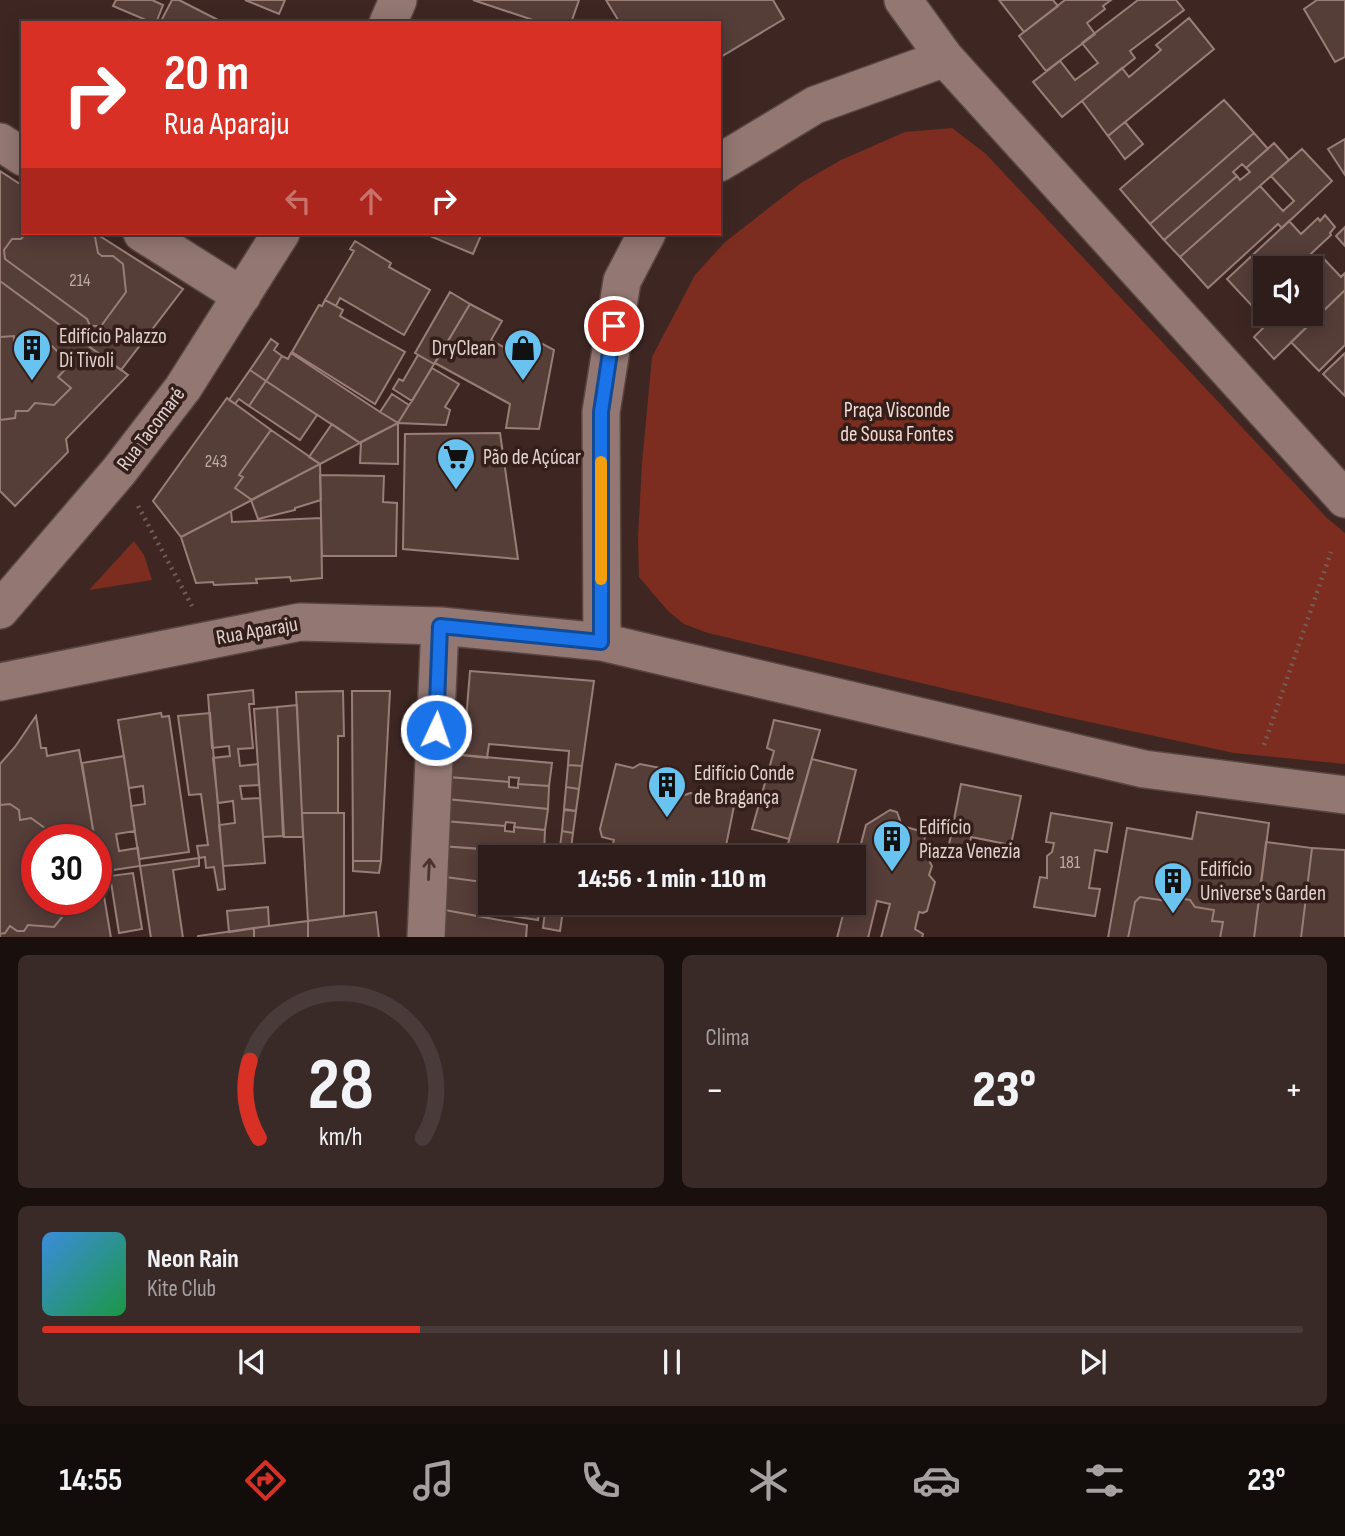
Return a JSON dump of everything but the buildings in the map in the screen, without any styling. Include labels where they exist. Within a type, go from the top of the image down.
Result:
[{"type":"street","points":[[389,21],[398,0]]},
{"type":"street","points":[[903,0],[944,58],[1345,499]]},
{"type":"street","points":[[721,162],[815,105],[944,58]]},
{"type":"street","points":[[0,142],[21,156]]},
{"type":"street","points":[[145,235],[242,296]]},
{"type":"street","name":"Rua Tacomaré","points":[[0,610],[119,471],[183,388],[280,235]]},
{"type":"street","points":[[646,235],[622,281],[601,412],[601,642],[1144,769],[1345,795]]},
{"type":"street","name":"Rua Aparaju","points":[[0,682],[300,622],[440,626],[601,642]]},
{"type":"street","points":[[426,937],[440,626]]},
{"type":"path","points":[[119,471],[209,639]]},
{"type":"path","points":[[1264,745],[1331,552]]},
{"type":"green space","name":"Praça Visconde de Sousa Fontes","points":[[952,128],[986,154],[1327,518],[1345,533],[1345,764],[1234,753],[1066,717],[708,633],[684,624],[668,611],[639,577],[642,463],[652,357],[695,275],[725,242],[801,183],[841,160],[905,132]]},
{"type":"green space","points":[[134,541],[144,555],[152,580],[89,590]]},
{"type":"slow traffic","points":[[601,462],[601,579]]},
{"type":"place","name":"Edifício Palazzo Di Tivoli","points":[[32,382]]},
{"type":"place","name":"DryClean","points":[[523,382]]},
{"type":"place","name":"Pão de Açúcar","points":[[456,491]]},
{"type":"place","name":"Edifício Conde de Bragança","points":[[667,819]]},
{"type":"place","name":"Edifício Piazza Venezia","points":[[892,873]]},
{"type":"place","name":"Edifício Universe's Garden","points":[[1173,915]]},
{"type":"route","points":[[436,730],[440,626],[601,642],[601,412],[614,326]]}]
